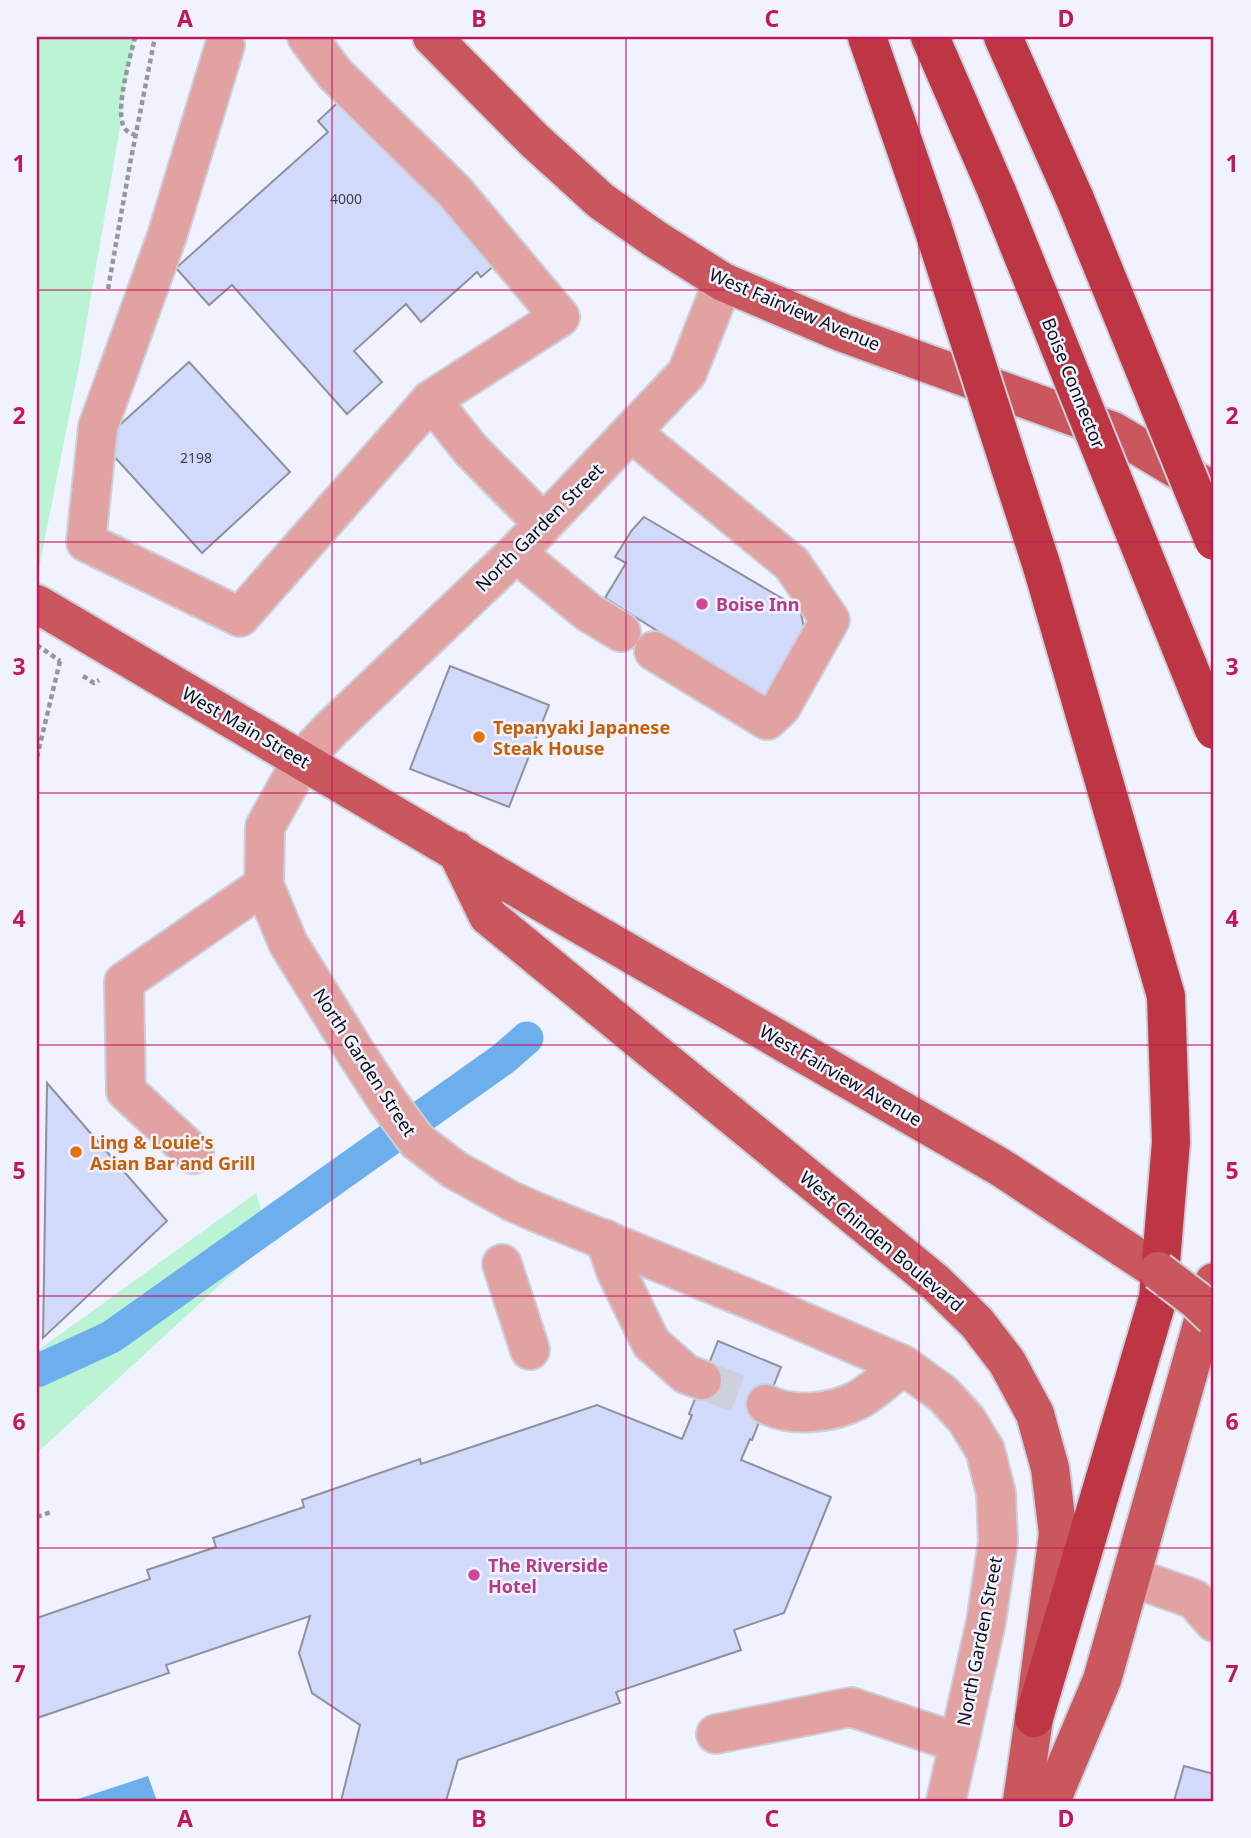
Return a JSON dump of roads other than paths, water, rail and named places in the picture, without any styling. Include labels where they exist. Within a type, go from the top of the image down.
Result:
[{"type":"highway","points":[[867,37],[933,228],[1043,570],[1166,996],[1171,1142],[1158,1298],[1034,1718]]},
{"type":"highway","name":"Boise Connector","points":[[930,37],[998,194],[1214,730]]},
{"type":"highway","points":[[1003,37],[1075,199],[1214,541]]},
{"type":"main road","name":"West Fairview Avenue","points":[[432,37],[534,140],[601,201],[723,282],[843,333],[1113,431],[1214,492]]},
{"type":"main road","name":"West Main Street","points":[[37,604],[456,850]]},
{"type":"main road","name":"West Fairview Avenue","points":[[456,850],[558,912],[1000,1167],[1127,1249],[1214,1317]]},
{"type":"main road","name":"West Chinden Boulevard","points":[[456,850],[488,916],[935,1282],[977,1323],[1007,1362],[1035,1414],[1050,1468],[1058,1534],[1022,1801]]},
{"type":"main road","points":[[1051,1801],[1102,1680],[1214,1282]]},
{"type":"street","points":[[225,45],[167,236],[98,427],[86,542],[240,617],[431,400],[560,317],[455,192],[335,74],[307,37]]},
{"type":"street","name":"North Garden Street","points":[[723,282],[687,373],[516,553],[302,760],[265,827],[264,885],[288,943],[388,1102],[417,1141],[455,1170],[511,1201],[903,1365],[943,1394],[966,1419],[985,1450],[996,1493],[998,1542],[986,1622],[946,1801]]},
{"type":"street","points":[[431,400],[471,450],[543,523]]},
{"type":"street","points":[[632,433],[792,564],[830,620],[781,707],[766,720],[653,651]]},
{"type":"street","points":[[516,553],[588,612],[621,632]]},
{"type":"street","points":[[194,1154],[126,1091],[124,982],[264,885]]},
{"type":"street","points":[[605,1240],[616,1271],[651,1343],[686,1374],[702,1380]]},
{"type":"street","points":[[502,1264],[530,1350]]},
{"type":"street","points":[[766,1404],[778,1410],[819,1413],[858,1400],[903,1365]]},
{"type":"street","points":[[1131,1577],[1195,1599],[1214,1622]]},
{"type":"street","points":[[716,1734],[851,1707],[959,1743]]},
{"type":"water","points":[[148,1776],[157,1801],[72,1801]]},
{"type":"waterway","points":[[37,1371],[111,1337],[503,1059],[527,1038]]},
{"type":"tunnel","points":[[702,1380],[766,1404]]},
{"type":"place","name":"Boise Inn","points":[[702,604]]},
{"type":"place","name":"Tepanyaki Japanese Steak House","points":[[479,737]]},
{"type":"place","name":"Ling & Louie's Asian Bar and Grill","points":[[76,1152]]},
{"type":"place","name":"The Riverside Hotel","points":[[474,1575]]}]
